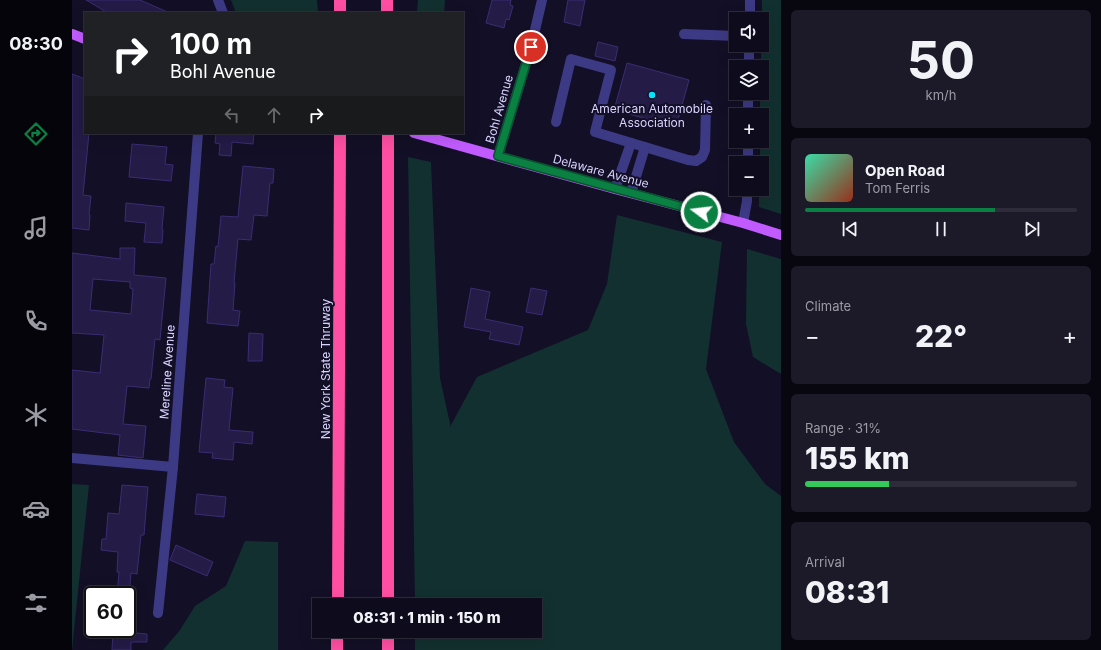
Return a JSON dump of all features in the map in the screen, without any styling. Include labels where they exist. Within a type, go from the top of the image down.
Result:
[{"type":"highway","points":[[340,0],[340,12]]},
{"type":"highway","points":[[387,0],[387,12]]},
{"type":"highway","name":"New York State Thruway","points":[[338,598],[340,134]]},
{"type":"highway","points":[[388,134],[388,598]]},
{"type":"highway","points":[[337,650],[338,638]]},
{"type":"highway","points":[[388,638],[388,650]]},
{"type":"main road","points":[[72,34],[84,39]]},
{"type":"main road","name":"Delaware Avenue","points":[[418,134],[743,223],[781,235]]},
{"type":"street","points":[[218,0],[223,12]]},
{"type":"street","name":"Bohl Avenue","points":[[498,156],[531,47],[542,0]]},
{"type":"street","points":[[750,0],[750,12]]},
{"type":"street","points":[[684,34],[729,36]]},
{"type":"street","points":[[556,122],[571,59],[611,70],[594,132],[688,160],[696,161],[702,157],[705,150],[706,105]]},
{"type":"street","name":"Mereline Avenue","points":[[158,613],[173,467],[198,134]]},
{"type":"street","points":[[616,189],[631,143]]},
{"type":"street","points":[[631,193],[645,147]]},
{"type":"street","points":[[743,223],[747,196]]},
{"type":"street","points":[[72,458],[173,467]]},
{"type":"green space","points":[[231,0],[317,0],[318,12],[236,12]]},
{"type":"green space","points":[[418,0],[445,0],[444,12],[417,12]]},
{"type":"green space","points":[[762,0],[781,0],[781,214],[759,207],[759,196],[769,196],[769,156],[760,156],[760,148],[769,148],[769,108],[760,108],[760,100],[769,100],[769,60],[761,60],[761,52],[769,52],[769,12],[762,12]]},
{"type":"green space","points":[[408,157],[431,162],[440,378],[451,428],[451,425],[477,377],[588,330],[607,284],[617,215],[722,242],[706,369],[734,442],[765,484],[781,496],[781,650],[415,650],[415,638],[542,638],[542,598],[415,598]]},
{"type":"green space","points":[[747,249],[781,259],[781,374],[753,357],[746,324]]},
{"type":"green space","points":[[72,484],[89,485],[72,650]]},
{"type":"green space","points":[[245,541],[278,542],[278,650],[163,650],[180,630],[195,606],[226,586]]},
{"type":"building","points":[[86,0],[140,0],[168,12],[106,12]]},
{"type":"building","points":[[492,0],[511,0],[510,5],[513,6],[509,20],[506,19],[504,28],[486,23]]},
{"type":"building","points":[[568,0],[585,0],[580,26],[564,22]]},
{"type":"building","points":[[598,42],[618,47],[615,61],[595,56]]},
{"type":"building","name":"American Automobile Association","points":[[627,63],[689,80],[676,127],[614,110]]},
{"type":"building","points":[[72,74],[84,79],[84,134],[89,134],[83,195],[91,196],[89,230],[72,228]]},
{"type":"building","points":[[216,134],[254,134],[253,144],[232,142],[231,156],[219,155],[220,144],[215,143]]},
{"type":"building","points":[[132,144],[167,147],[165,164],[173,165],[171,181],[129,177]]},
{"type":"building","points":[[243,166],[274,169],[273,183],[270,183],[267,216],[254,215],[251,240],[238,239],[233,310],[240,311],[238,326],[207,323],[211,264],[214,264],[216,246],[218,247],[221,216],[238,217]]},
{"type":"building","points":[[126,203],[164,207],[162,243],[144,242],[146,223],[125,221]]},
{"type":"building","points":[[120,248],[135,248],[134,275],[166,278],[160,340],[155,339],[149,388],[127,386],[123,424],[146,426],[143,458],[118,455],[120,435],[72,429],[72,370],[100,373],[104,335],[72,333],[72,253],[120,259]],"holes":[[[93,279],[130,282],[130,288],[133,289],[131,314],[90,310]]]},
{"type":"building","points":[[471,288],[490,292],[485,319],[523,327],[519,345],[489,339],[491,332],[464,327]]},
{"type":"building","points":[[531,288],[547,291],[542,315],[526,312]]},
{"type":"building","points":[[249,333],[263,334],[262,361],[248,361]]},
{"type":"building","points":[[206,378],[225,380],[224,387],[233,388],[229,430],[253,432],[252,444],[234,442],[233,460],[212,458],[213,453],[199,452]]},
{"type":"building","points":[[122,485],[148,487],[144,535],[141,535],[137,574],[131,573],[130,586],[118,586],[118,552],[101,550],[102,539],[106,539],[108,513],[119,514]]},
{"type":"building","points":[[197,494],[226,497],[224,517],[195,514]]},
{"type":"building","points":[[176,545],[213,562],[207,576],[170,560]]},
{"type":"building","points":[[136,633],[147,634],[147,642],[131,642],[131,650],[112,650],[113,638],[136,638]]},
{"type":"place","name":"American Automobile Association","points":[[652,95]]},
{"type":"route","points":[[531,47],[498,156],[701,212]]}]
